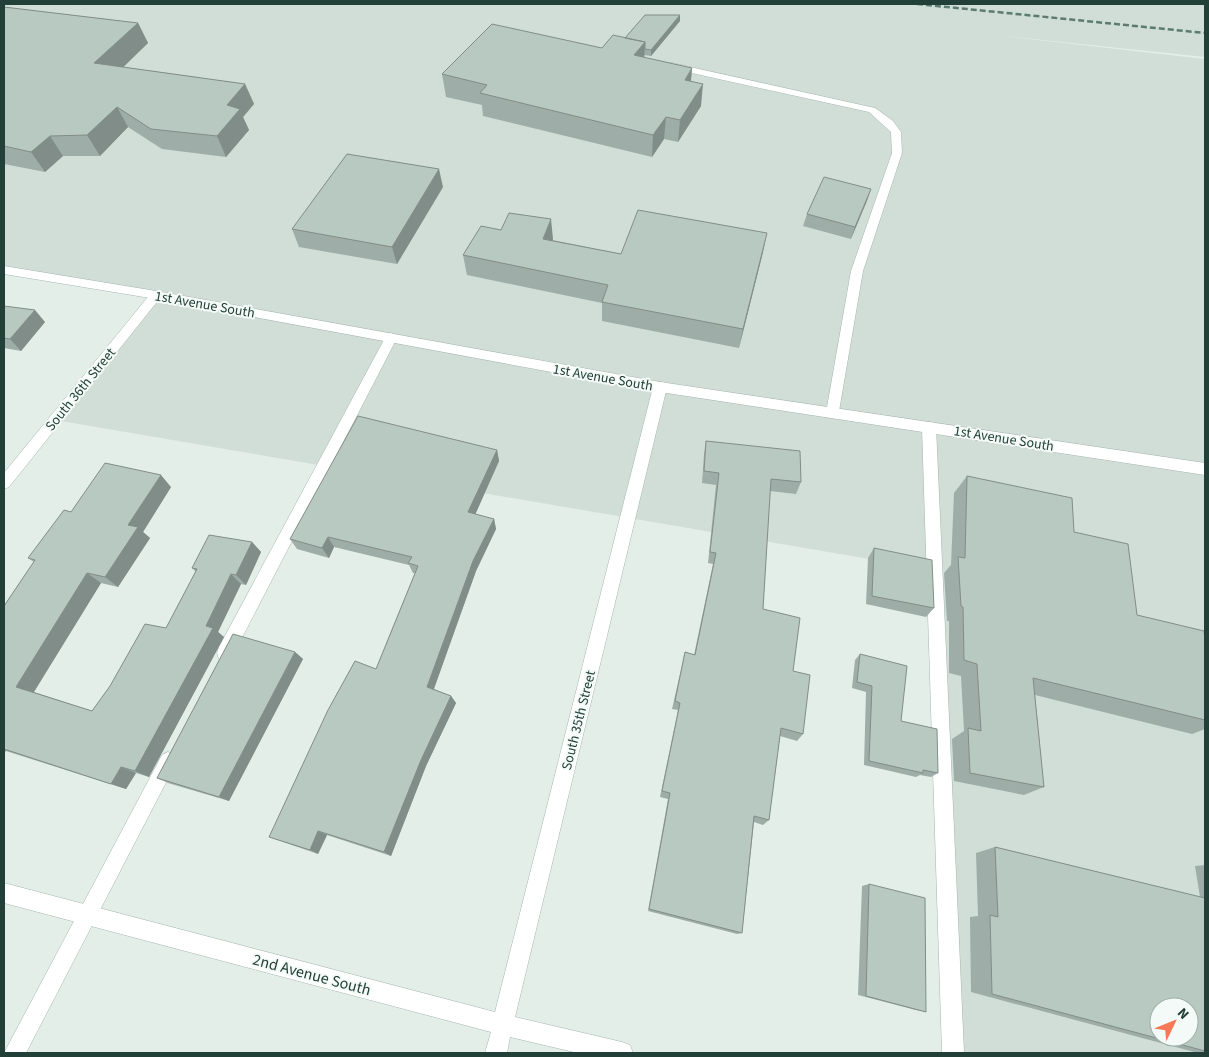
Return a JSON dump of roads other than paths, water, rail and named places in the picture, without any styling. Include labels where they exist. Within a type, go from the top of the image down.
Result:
[{"type":"street","points":[[662,63],[872,110],[894,127],[900,138],[897,153],[857,271],[833,413]]},
{"type":"street","name":"1st Avenue South","points":[[4,270],[156,294],[660,387],[1205,468]]},
{"type":"street","name":"South 36th Street","points":[[4,483],[156,294]]},
{"type":"street","points":[[216,669],[391,338]]},
{"type":"street","name":"South 35th Street","points":[[496,1053],[660,387]]},
{"type":"street","points":[[929,427],[953,1053]]},
{"type":"street","points":[[15,1053],[175,748]]},
{"type":"street","name":"2nd Avenue South","points":[[4,893],[503,1025],[622,1053]]},
{"type":"railway","points":[[917,4],[1205,33]]}]
